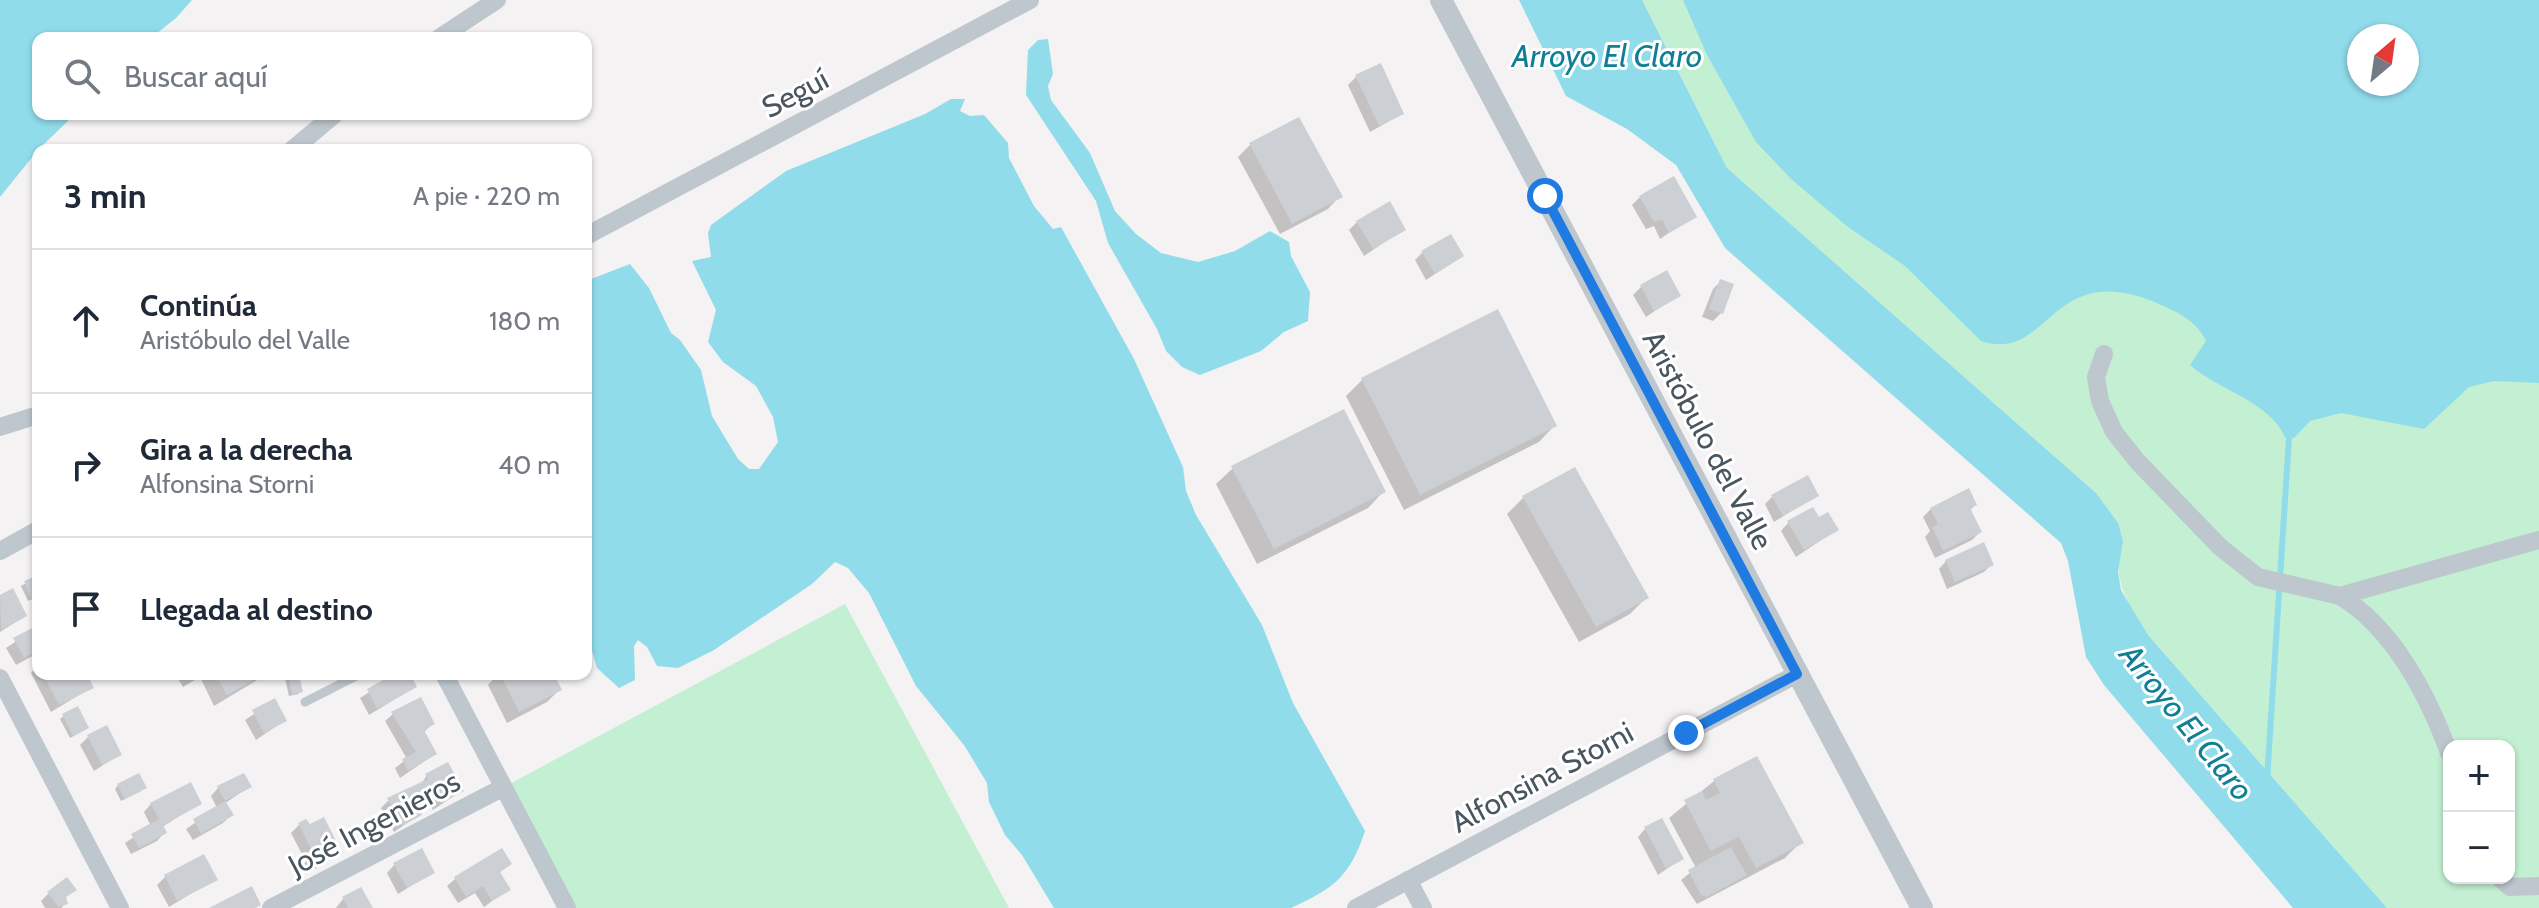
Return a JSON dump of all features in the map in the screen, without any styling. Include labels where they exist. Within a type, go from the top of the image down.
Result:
[{"type":"street","points":[[448,32],[497,0]]},
{"type":"street","name":"Seguí","points":[[592,233],[1030,0]]},
{"type":"street","name":"Aristóbulo del Valle","points":[[1441,0],[1922,908]]},
{"type":"street","points":[[299,144],[328,120]]},
{"type":"street","points":[[2104,354],[2096,377],[2100,401],[2114,432],[2138,462],[2220,547],[2258,577],[2340,596],[2358,607],[2390,640],[2444,740]]},
{"type":"street","points":[[0,427],[32,417]]},
{"type":"street","points":[[0,551],[32,533]]},
{"type":"street","points":[[2340,596],[2533,545]]},
{"type":"street","name":"Alfonsina Storni","points":[[1356,908],[1797,674]]},
{"type":"street","points":[[0,678],[120,908]]},
{"type":"street","points":[[447,680],[567,908]]},
{"type":"street","name":"José Ingenieros","points":[[271,908],[502,788]]},
{"type":"street","points":[[1408,880],[1423,908]]},
{"type":"street","points":[[2507,884],[2510,887],[2539,886]]},
{"type":"lane","points":[[305,702],[348,680]]},
{"type":"green space","points":[[1642,0],[2539,0],[2539,908],[2387,908],[2148,635],[2128,601],[2120,579],[2119,554],[2123,540],[2096,493],[1727,168]]},
{"type":"green space","points":[[845,604],[1009,908],[567,908],[502,788]]},
{"type":"water","points":[[0,0],[192,0],[158,32],[32,32],[32,120],[69,120],[44,144],[32,144],[32,157],[0,197]]},
{"type":"water","name":"Arroyo El Claro","points":[[1519,0],[1642,0],[1727,168],[2096,493],[2118,523],[2123,541],[2118,572],[2121,590],[2148,635],[2387,908],[2293,908],[2104,685],[2086,657],[2068,561],[2061,543],[1725,248],[1676,165],[1627,129],[1566,96]]},
{"type":"water","points":[[1683,0],[2539,0],[2539,383],[2494,381],[2469,387],[2424,429],[2341,413],[2310,421],[2294,438],[2285,437],[2267,414],[2190,365],[2206,341],[2192,322],[2159,304],[2123,293],[2095,293],[2073,301],[2023,338],[2004,344],[1981,341],[1905,266],[1848,227],[1791,179],[1756,142],[1707,55]]},
{"type":"water","points":[[1048,39],[1053,74],[1048,86],[1051,100],[1090,153],[1115,211],[1136,234],[1161,253],[1198,262],[1235,251],[1270,231],[1289,242],[1291,256],[1310,292],[1308,321],[1284,332],[1261,351],[1200,375],[1182,367],[1166,351],[1157,329],[1108,243],[1096,201],[1026,95],[1028,50],[1038,40]]},
{"type":"water","points":[[951,99],[965,99],[960,111],[970,116],[984,115],[1008,143],[1009,158],[1034,206],[1053,229],[1061,227],[1134,359],[1183,467],[1186,491],[1196,515],[1262,625],[1293,703],[1365,831],[1353,859],[1339,879],[1319,894],[1291,908],[1054,908],[1022,855],[1005,835],[989,802],[987,783],[964,745],[916,686],[869,593],[848,568],[835,562],[812,584],[714,650],[678,668],[657,666],[647,647],[638,640],[634,646],[635,680],[619,688],[597,668],[592,651],[592,279],[630,264],[649,288],[671,333],[680,340],[701,370],[712,416],[738,459],[749,469],[759,469],[778,442],[773,417],[756,386],[723,362],[708,342],[716,310],[692,261],[711,257],[708,233],[711,225],[786,171],[925,114]]},
{"type":"building","points":[[1381,63],[1404,114],[1379,126],[1355,75]]},
{"type":"building","points":[[1299,117],[1343,197],[1292,224],[1249,143]]},
{"type":"building","points":[[1674,176],[1697,217],[1669,233],[1662,220],[1654,222],[1639,196]]},
{"type":"building","points":[[1390,201],[1406,230],[1373,249],[1356,221]]},
{"type":"building","points":[[1451,234],[1464,256],[1435,274],[1421,251]]},
{"type":"building","points":[[1667,270],[1681,296],[1654,311],[1640,285]]},
{"type":"building","points":[[1720,279],[1734,284],[1723,314],[1709,309]]},
{"type":"building","points":[[1498,309],[1557,426],[1420,495],[1361,378]]},
{"type":"building","points":[[1344,409],[1386,492],[1274,549],[1231,466]]},
{"type":"building","points":[[1575,467],[1649,598],[1596,627],[1522,496]]},
{"type":"building","points":[[1808,475],[1819,496],[1783,516],[1771,495]]},
{"type":"building","points":[[1969,488],[1977,505],[1970,508],[1982,532],[1943,551],[1932,527],[1938,524],[1930,508]]},
{"type":"building","points":[[1813,507],[1819,517],[1828,512],[1839,530],[1804,550],[1787,521]]},
{"type":"building","points":[[1984,542],[1994,565],[1955,582],[1945,560]]},
{"type":"building","points":[[32,578],[32,599],[31,599],[24,581]]},
{"type":"building","points":[[13,588],[27,616],[1,630],[0,595]]},
{"type":"building","points":[[32,628],[32,654],[24,658],[13,638]]},
{"type":"building","points":[[46,680],[90,680],[94,688],[59,705]]},
{"type":"building","points":[[218,680],[254,680],[227,695]]},
{"type":"building","points":[[289,680],[300,680],[303,692],[292,694]]},
{"type":"building","points":[[383,680],[413,680],[417,687],[377,709],[367,689]]},
{"type":"building","points":[[503,680],[557,680],[562,690],[519,712]]},
{"type":"building","points":[[421,697],[435,724],[424,730],[437,754],[408,771],[402,759],[416,752],[391,712]]},
{"type":"building","points":[[275,698],[287,721],[264,733],[252,710]]},
{"type":"building","points":[[78,706],[89,728],[73,736],[62,714]]},
{"type":"building","points":[[107,725],[122,755],[102,765],[87,735]]},
{"type":"building","points":[[1757,756],[1804,843],[1756,868],[1739,837],[1711,851],[1684,800],[1702,791],[1706,800],[1720,793],[1713,779]]},
{"type":"building","points":[[448,762],[464,791],[441,803],[435,793],[416,803],[422,815],[402,826],[387,798],[428,779],[425,774]]},
{"type":"building","points":[[139,773],[147,788],[125,799],[117,784]]},
{"type":"building","points":[[244,773],[252,787],[225,801],[217,786]]},
{"type":"building","points":[[191,782],[202,804],[163,825],[167,833],[139,848],[131,834],[159,819],[150,803]]},
{"type":"building","points":[[225,801],[234,815],[201,834],[193,819]]},
{"type":"building","points":[[324,817],[338,845],[314,855],[298,823],[306,819],[310,824]]},
{"type":"building","points":[[1662,818],[1684,859],[1666,869],[1644,827]]},
{"type":"building","points":[[1731,847],[1747,875],[1707,897],[1701,895],[1688,870]]},
{"type":"building","points":[[422,848],[435,873],[407,888],[393,863]]},
{"type":"building","points":[[502,848],[512,864],[500,872],[511,890],[492,901],[483,886],[466,897],[454,877]]},
{"type":"building","points":[[204,854],[218,880],[177,901],[164,875]]},
{"type":"building","points":[[67,877],[77,890],[66,897],[68,904],[58,907],[47,892]]},
{"type":"building","points":[[252,886],[261,905],[255,908],[209,908]]},
{"type":"building","points":[[361,887],[373,908],[348,908],[342,897]]},
{"type":"waterway","points":[[2267,780],[2289,438]]},
{"type":"route","points":[[1545,196],[1797,674],[1686,733]]}]
